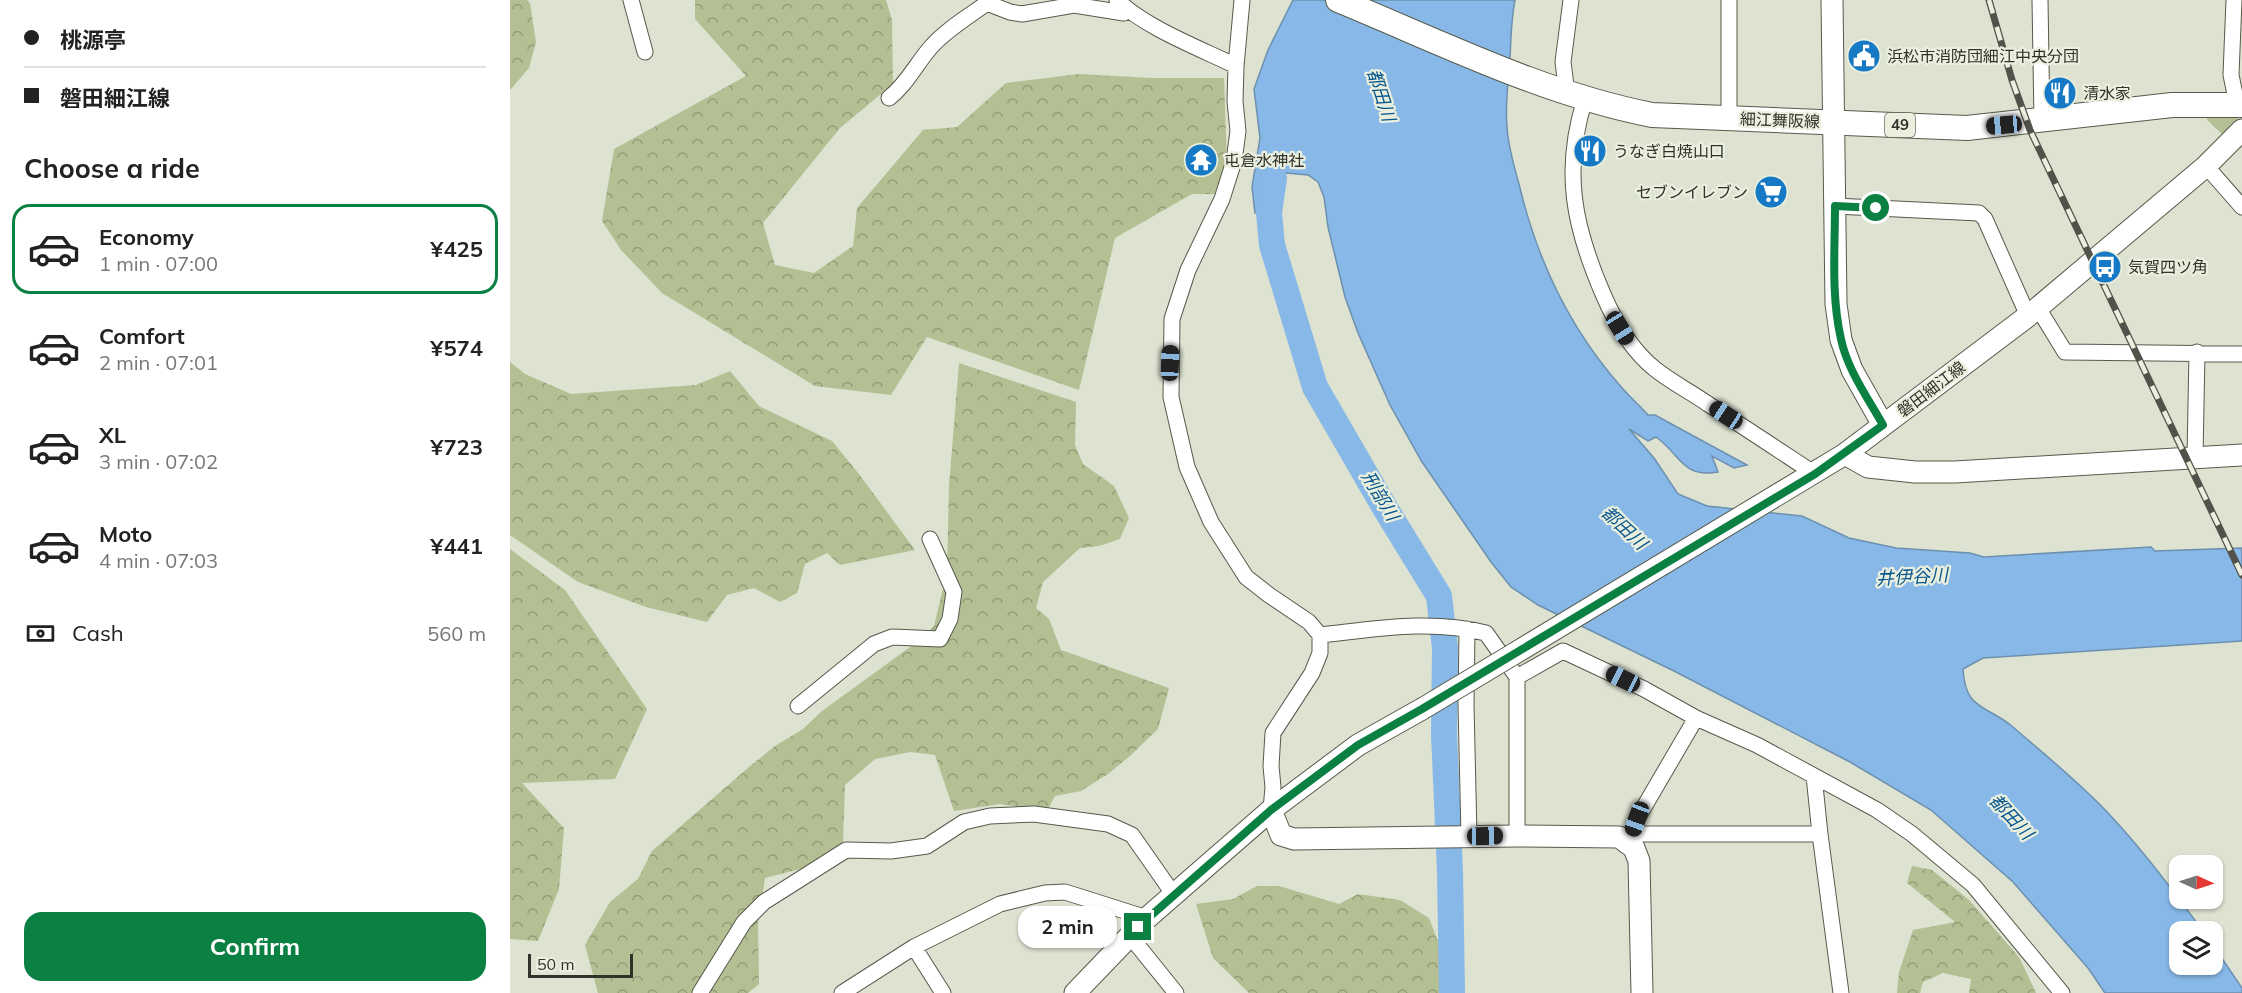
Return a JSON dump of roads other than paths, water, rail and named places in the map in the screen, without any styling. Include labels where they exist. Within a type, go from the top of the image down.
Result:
[{"type":"main road","name":"細江舞阪線","points":[[1338,0],[1571,95],[1613,108],[1652,115],[1967,128],[2172,105],[2240,104]]},
{"type":"main road","points":[[1832,0],[1836,304],[1841,340],[1852,370],[1883,425]]},
{"type":"main road","name":"磐田細江線","points":[[1075,993],[1147,918],[1271,810],[1358,745],[1811,477],[1845,454],[2033,312],[2206,166],[2242,130]]},
{"type":"main road","points":[[1845,454],[1868,467],[1915,472],[1955,472],[2242,455]]},
{"type":"main road","points":[[1271,810],[1281,835],[1294,839],[1596,835],[1619,837],[1628,841],[1634,848],[1639,861],[1642,993]]},
{"type":"street","points":[[631,0],[645,52]]},
{"type":"street","points":[[1242,0],[1236,66],[1235,101],[1238,131],[1234,160],[1222,199],[1188,270],[1172,319],[1171,397],[1187,467],[1211,522],[1246,577],[1309,622],[1320,635],[1320,653],[1312,673],[1273,733],[1270,766],[1273,787],[1271,810]]},
{"type":"street","points":[[1571,0],[1563,62],[1577,125],[1573,187],[1578,228],[1590,264],[1620,328],[1630,343],[1654,368],[1811,477]]},
{"type":"street","points":[[1729,0],[1729,118]]},
{"type":"street","points":[[2040,0],[2042,121]]},
{"type":"street","points":[[2234,0],[2231,75],[2240,104]]},
{"type":"street","points":[[889,98],[901,88],[930,48],[987,2],[1010,12],[1022,14],[1074,4],[1124,13],[1122,5]]},
{"type":"street","points":[[1122,5],[1236,66]]},
{"type":"street","points":[[2206,166],[2242,207]]},
{"type":"street","points":[[1835,206],[1979,213],[1985,219],[2033,312],[2065,352],[2242,354]]},
{"type":"street","points":[[2195,457],[2197,352]]},
{"type":"street","points":[[798,706],[874,644],[892,637],[940,639],[950,620],[954,592],[930,539]]},
{"type":"street","points":[[1320,635],[1429,624],[1486,633],[1517,677],[1517,836]]},
{"type":"street","points":[[1464,628],[1469,836]]},
{"type":"street","points":[[1517,677],[1563,651],[1644,689],[1877,810],[1912,834],[1973,885],[2062,993]]},
{"type":"street","points":[[1628,841],[1637,819],[1696,718]]},
{"type":"street","points":[[1814,776],[1841,993]]},
{"type":"street","points":[[700,993],[744,921],[764,902],[846,850],[891,851],[927,846],[964,822],[990,816],[1034,814],[1108,824],[1132,835],[1174,896]]},
{"type":"street","points":[[1628,841],[1635,834],[1820,834]]},
{"type":"street","points":[[842,993],[914,947],[1000,904],[1045,893],[1065,892],[1147,918]]},
{"type":"street","points":[[1130,936],[1176,993]]},
{"type":"street","points":[[914,947],[943,993]]},
{"type":"water","points":[[1293,0],[1515,0],[1506,118],[1509,141],[1513,163],[1536,240],[1558,293],[1572,319],[1604,367],[1648,415],[1655,415],[1747,465],[1734,468],[1712,456],[1718,472],[1697,472],[1683,464],[1656,437],[1648,441],[1629,429],[1654,458],[1678,494],[1707,506],[1802,516],[1849,538],[1896,548],[1970,553],[1984,557],[2151,547],[2155,551],[2242,548],[2242,641],[1983,658],[1963,669],[1968,693],[1973,700],[2013,727],[2097,802],[2146,856],[2169,886],[2169,909],[2186,909],[2195,921],[2169,921],[2169,975],[2223,975],[2223,960],[2242,988],[2242,993],[2105,993],[2088,968],[2013,882],[1931,810],[1850,762],[1674,671],[1538,605],[1511,587],[1422,462],[1390,405],[1358,333],[1345,297],[1328,227],[1324,197],[1318,182],[1308,175],[1286,173],[1279,181],[1279,209],[1255,213],[1252,187],[1260,138],[1254,89],[1268,50]]},
{"type":"waterway","name":"刑部川","points":[[1274,178],[1269,213],[1272,245],[1315,387],[1439,596],[1445,648],[1444,734],[1452,993]]},
{"type":"railway","points":[[1989,0],[2012,80],[2030,130],[2242,575]]},
{"type":"place","name":"浜松市消防団細江中央分団","points":[[1864,56]]},
{"type":"place","name":"清水家","points":[[2060,93]]},
{"type":"place","name":"うなぎ白焼山口","points":[[1590,151]]},
{"type":"place","name":"屯倉水神社","points":[[1201,160]]},
{"type":"place","name":"セブンイレブン","points":[[1771,192]]},
{"type":"place","name":"気賀四ツ角","points":[[2105,267]]},
{"type":"water label","name":"都田川","points":[[1381,95]]},
{"type":"water label","name":"都田川","points":[[1624,528]]},
{"type":"water label","name":"井伊谷川","points":[[1912,577]]},
{"type":"water label","name":"都田川","points":[[2011,817]]}]
